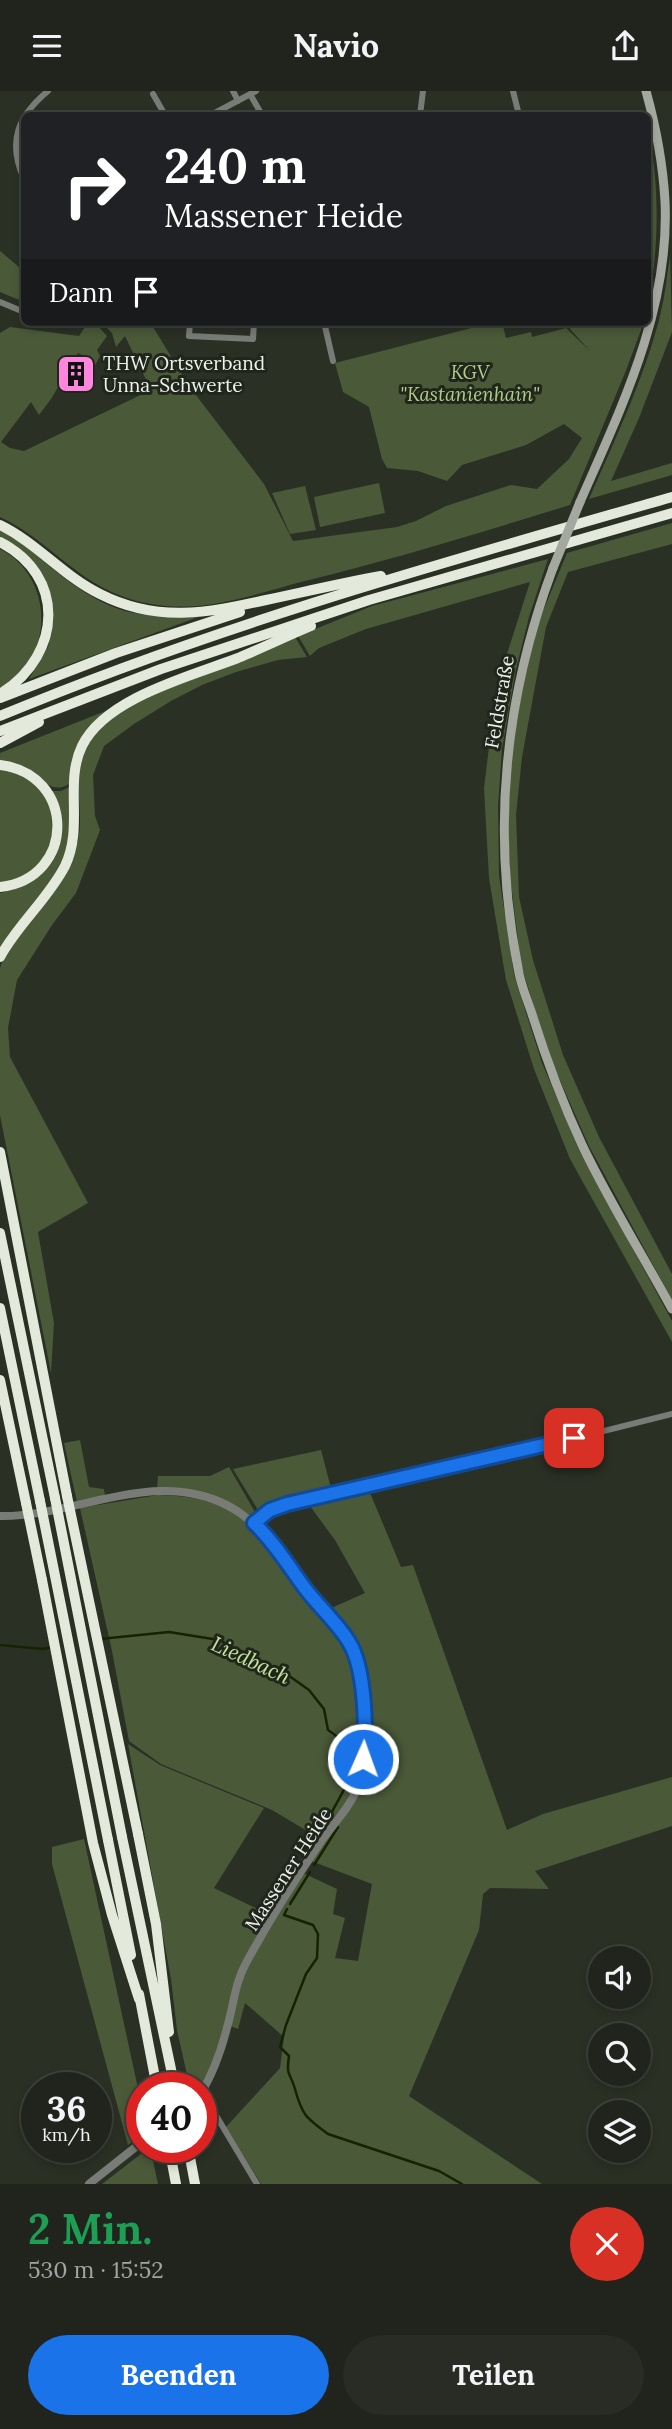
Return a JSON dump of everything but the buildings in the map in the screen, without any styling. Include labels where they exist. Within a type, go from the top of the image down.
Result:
[{"type":"highway","points":[[0,716],[125,667],[225,632],[428,567],[672,497]]},
{"type":"highway","points":[[0,731],[161,669],[369,600],[672,513]]},
{"type":"highway","points":[[0,525],[17,533],[84,586],[138,610],[178,614],[213,611],[428,567]]},
{"type":"highway","points":[[0,542],[25,560],[35,573],[47,601],[49,618],[43,649],[35,662],[0,696]]},
{"type":"highway","points":[[0,696],[116,653],[299,593]]},
{"type":"highway","points":[[0,957],[18,929],[48,893],[65,865],[74,839],[74,774],[82,746],[95,726],[122,706],[171,683],[239,657],[369,600]]},
{"type":"highway","points":[[0,743],[75,702]]},
{"type":"highway","points":[[0,765],[22,770],[42,785],[55,808],[58,832],[53,852],[37,873],[13,886],[0,887]]},
{"type":"highway","points":[[0,1152],[67,1496],[160,1946],[174,2072]]},
{"type":"highway","points":[[0,1233],[172,2072]]},
{"type":"highway","points":[[0,1308],[154,2072]]},
{"type":"highway","points":[[0,1380],[93,1843],[112,1915],[139,1999]]},
{"type":"highway","points":[[172,2163],[176,2184]]},
{"type":"highway","points":[[191,2163],[195,2184]]},
{"type":"main road","name":"Feldstraße","points":[[646,91],[650,112]]},
{"type":"main road","name":"Feldstraße","points":[[651,116],[664,180],[665,204],[665,235],[651,325]]},
{"type":"main road","name":"Feldstraße","points":[[651,326],[630,386],[553,568],[530,634],[506,752],[504,874],[518,970],[547,1061],[584,1148],[672,1309]]},
{"type":"street","points":[[27,112],[48,91]]},
{"type":"street","points":[[233,91],[238,101]]},
{"type":"street","points":[[420,112],[423,91]]},
{"type":"street","points":[[513,91],[518,112]]},
{"type":"street","points":[[217,112],[253,93],[261,112]]},
{"type":"street","points":[[153,94],[163,112]]},
{"type":"street","points":[[226,108],[228,112]]},
{"type":"street","points":[[21,123],[16,145],[21,169]]},
{"type":"street","points":[[0,302],[21,311]]},
{"type":"street","points":[[190,326],[189,336],[253,339],[254,326]]},
{"type":"street","points":[[325,326],[333,361]]},
{"type":"street","points":[[254,1523],[270,1510],[287,1504],[672,1414]]},
{"type":"street","name":"Massener Heide","points":[[0,1516],[48,1512],[139,1494],[184,1492],[221,1501],[254,1523],[274,1545],[354,1651],[360,1668],[365,1742],[361,1775],[351,1799],[297,1876],[245,1965],[235,1990],[228,2025],[212,2072]]},
{"type":"street","points":[[217,2118],[257,2184]]},
{"type":"street","points":[[89,2184],[126,2155]]},
{"type":"green space","points":[[651,144],[657,217],[651,284]]},
{"type":"green space","points":[[0,251],[21,268],[21,301],[0,292]]},
{"type":"green space","points":[[670,256],[672,332],[611,481],[672,463],[672,475],[589,499],[646,363],[662,309]]},
{"type":"green space","name":"KGV \"Kastanienhain\"","points":[[86,326],[98,326],[107,336],[97,350],[100,356],[93,369],[89,367],[92,360],[78,353],[39,415],[31,402],[1,442],[10,448],[24,451],[151,390],[125,336],[116,347],[112,333],[105,326],[152,326],[189,386],[264,484],[293,541],[397,527],[446,506],[511,485],[537,489],[569,459],[582,438],[564,424],[526,445],[462,465],[447,481],[418,471],[387,468],[382,459],[369,407],[343,392],[335,363],[479,326],[503,326],[506,338],[531,332],[532,337],[566,328],[590,351],[570,329],[570,326],[643,326],[570,505],[251,596],[177,607],[138,601],[103,588],[31,535],[0,517],[0,333],[10,327],[79,336]]},
{"type":"green space","points":[[379,483],[385,513],[320,527],[314,497]]},
{"type":"green space","points":[[305,486],[316,530],[290,534],[272,493]]},
{"type":"green space","points":[[672,523],[672,544],[568,572],[546,627],[522,757],[516,815],[519,897],[533,960],[563,1055],[599,1137],[672,1274],[672,1300],[589,1146],[551,1060],[521,965],[510,875],[508,814],[510,751],[523,676],[539,621],[567,553]]},
{"type":"green space","points":[[0,529],[8,531],[78,588],[109,605],[144,614],[201,616],[29,679],[48,647],[53,611],[40,571],[15,545],[0,538]]},
{"type":"green space","points":[[0,549],[23,567],[31,578],[37,591],[41,619],[40,634],[30,660],[16,676],[0,688]]},
{"type":"green space","points":[[548,559],[516,669],[502,749],[498,806],[499,876],[514,975],[542,1063],[579,1150],[672,1321],[672,1342],[570,1159],[534,1069],[506,980],[489,878],[484,788],[491,731],[505,660],[530,582],[366,629],[319,648],[310,656],[298,636],[372,606]]},
{"type":"green space","points":[[295,637],[307,657],[278,660],[202,685],[134,724],[104,746],[93,775],[95,816],[100,830],[76,893],[17,980],[8,1028],[10,1057],[88,1203],[38,1232],[54,1323],[51,1373],[0,1115],[0,968],[4,956],[46,900],[74,854],[80,828],[78,781],[81,757],[86,746],[101,728],[150,695]]},
{"type":"green space","points":[[108,710],[93,725],[72,781],[65,786],[52,787],[12,762],[0,761],[0,753]]},
{"type":"green space","points":[[0,768],[20,772],[40,788],[51,809],[53,841],[35,871],[0,885]]},
{"type":"green space","points":[[72,786],[72,828],[65,856],[41,899],[0,951],[0,893],[32,881],[56,856],[61,833],[51,791],[61,791]]},
{"type":"green space","points":[[80,1440],[89,1487],[104,1489],[105,1496],[77,1502],[64,1443]]},
{"type":"green space","points":[[321,1450],[332,1492],[258,1510],[233,1469]]},
{"type":"green space","points":[[229,1467],[255,1512],[250,1515],[206,1494],[157,1489],[158,1476],[210,1476]]},
{"type":"green space","points":[[368,1488],[401,1567],[413,1565],[507,1830],[543,1814],[672,1777],[672,1826],[535,1871],[549,1889],[490,1888],[483,1894],[479,1930],[409,2096],[542,2184],[261,2184],[226,2127],[280,2068],[284,2037],[245,2003],[238,2029],[230,2026],[237,1991],[247,1967],[303,1873],[337,1889],[333,1914],[345,1918],[335,1958],[358,1961],[372,1884],[311,1861],[360,1791],[363,1668],[327,1610],[365,1593],[335,1540],[307,1502]]},
{"type":"green space","points":[[158,1495],[208,1501],[243,1517],[265,1537],[346,1643],[357,1673],[360,1692],[362,1734],[359,1771],[348,1799],[319,1838],[272,1810],[161,1764],[129,1741],[80,1508]]},
{"type":"green space","points":[[128,1744],[160,1765],[264,1808],[214,1888],[272,1916],[243,1963],[209,2072],[186,2072],[177,2030],[171,1979]]},
{"type":"green space","points":[[84,1839],[134,2072],[126,2072],[126,2138],[112,2086],[112,2072],[108,2072],[52,1864],[52,1847]]},
{"type":"green space","points":[[129,2163],[153,2163],[158,2184],[102,2184]]},
{"type":"waterway","name":"Liedbach","points":[[100,1639],[169,1632],[219,1640],[285,1673],[309,1690],[324,1709],[328,1730],[341,1740],[351,1761],[347,1783],[328,1819]]},
{"type":"waterway","name":"Liedbach","points":[[0,1645],[43,1649],[52,1647]]},
{"type":"waterway","name":"Liedbach","points":[[314,1865],[338,1827]]},
{"type":"waterway","name":"Liedbach","points":[[290,1904],[310,1872]]},
{"type":"waterway","name":"Liedbach","points":[[287,1909],[284,1915],[313,1925],[318,1934],[317,1958],[306,1974],[280,2047],[289,2056],[288,2071],[303,2110],[310,2120],[328,2134],[439,2171],[462,2184]]},
{"type":"place","name":"THW Ortsverband Unna-Schwerte","points":[[76,374]]},
{"type":"route","points":[[363,1759],[365,1742],[360,1668],[354,1651],[268,1537],[254,1523],[279,1506],[574,1438]]}]
